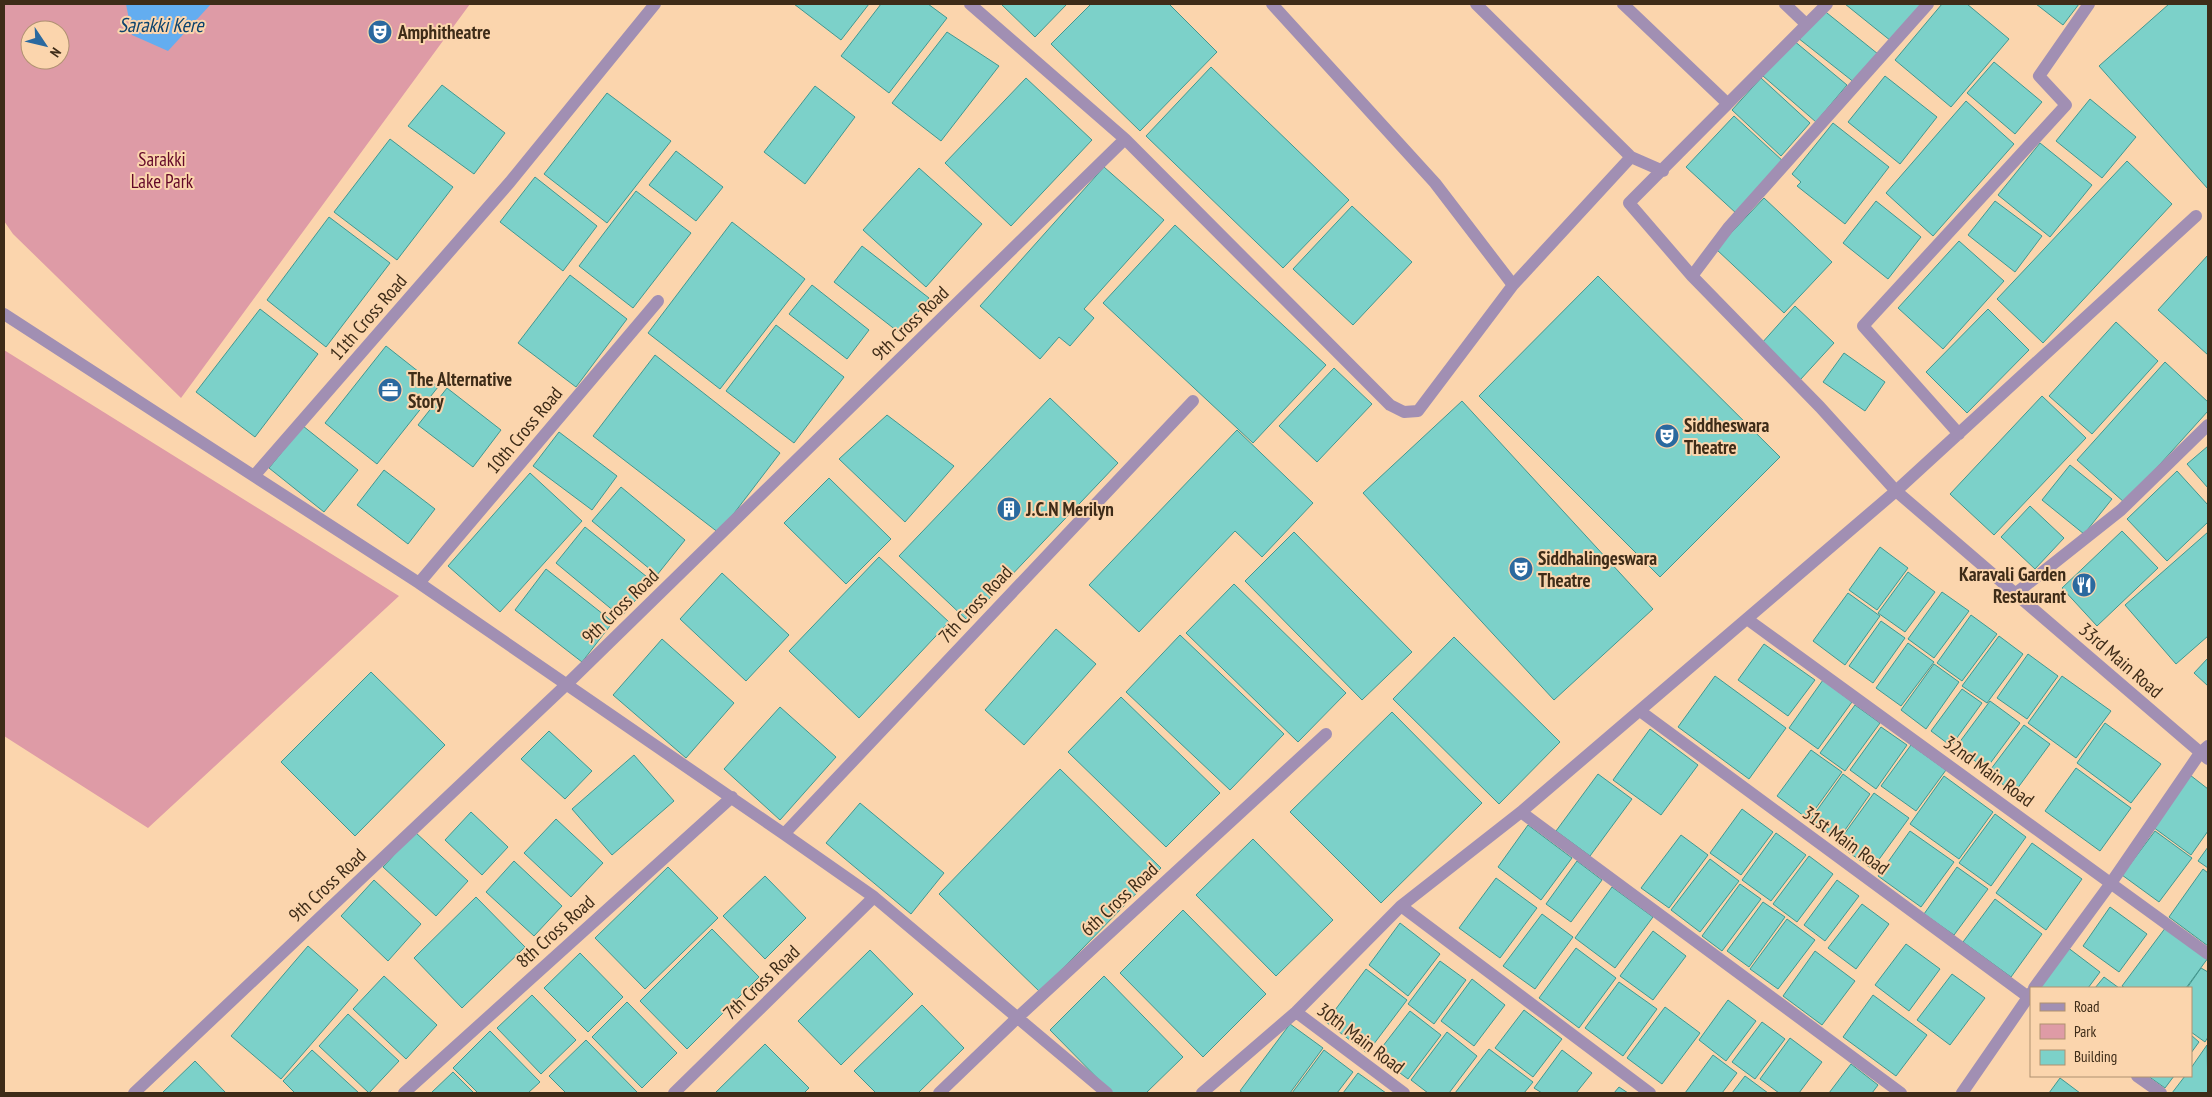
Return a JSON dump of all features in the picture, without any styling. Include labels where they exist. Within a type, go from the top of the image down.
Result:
[{"type":"street","name":"11th Cross Road","points":[[254,476],[510,182],[655,4]]},
{"type":"street","points":[[970,4],[1125,139],[1390,405],[1404,412],[1418,411],[1513,285],[1631,157]]},
{"type":"street","points":[[1272,4],[1435,183],[1513,285]]},
{"type":"street","points":[[1476,4],[1631,157],[1662,171],[1727,103],[1827,4]]},
{"type":"street","points":[[1623,4],[1727,103]]},
{"type":"street","points":[[1784,4],[1806,24]]},
{"type":"street","points":[[1692,276],[1728,228],[1928,4]]},
{"type":"street","points":[[1959,434],[1863,326],[2066,105],[2039,76],[2089,4]]},
{"type":"street","name":"9th Cross Road","points":[[134,1093],[566,684],[1125,139]]},
{"type":"street","name":"33rd Main Road","points":[[1662,171],[1629,203],[1692,276],[1820,408],[1896,491],[2015,594],[2205,753]]},
{"type":"street","points":[[1202,1093],[1296,1012],[1401,906],[1521,812],[1896,491],[2196,216]]},
{"type":"street","name":"10th Cross Road","points":[[419,583],[658,301]]},
{"type":"street","points":[[4,314],[419,583],[732,796],[874,897],[1016,1019],[1107,1093]]},
{"type":"street","name":"7th Cross Road","points":[[784,834],[1193,401]]},
{"type":"street","points":[[2015,594],[2121,510],[2208,425]]},
{"type":"street","name":"32nd Main Road","points":[[1747,619],[2208,954]]},
{"type":"street","name":"31st Main Road","points":[[1640,710],[2030,993]]},
{"type":"street","name":"6th Cross Road","points":[[939,1093],[1016,1019],[1326,734]]},
{"type":"street","points":[[2036,987],[2205,753]]},
{"type":"street","name":"8th Cross Road","points":[[404,1093],[732,796]]},
{"type":"street","points":[[1521,812],[1901,1093]]},
{"type":"street","name":"7th Cross Road","points":[[674,1093],[874,897]]},
{"type":"street","points":[[1401,906],[1650,1093]]},
{"type":"street","points":[[1962,1093],[2030,995]]},
{"type":"street","name":"30th Main Road","points":[[1296,1012],[1404,1093]]},
{"type":"street","points":[[2138,1077],[2161,1093]]},
{"type":"green space","name":"Sarakki Lake Park","points":[[4,4],[470,4],[181,398],[13,234],[4,221]]},
{"type":"green space","points":[[4,350],[399,596],[148,828],[4,736]]},
{"type":"water","name":"Sarakki Kere","points":[[126,4],[211,4],[168,51],[132,35]]},
{"type":"building","points":[[794,4],[869,4],[841,40]]},
{"type":"building","points":[[881,4],[928,4],[947,18],[889,93],[841,56]]},
{"type":"building","points":[[1001,4],[1067,4],[1035,37]]},
{"type":"building","points":[[1091,4],[1169,4],[1217,52],[1140,131],[1051,44]]},
{"type":"building","points":[[1845,4],[1922,4],[1891,41]]},
{"type":"building","points":[[1942,4],[1967,4],[2009,39],[1951,107],[1895,60]]},
{"type":"building","points":[[2036,4],[2079,4],[2063,25]]},
{"type":"building","points":[[2169,4],[2208,4],[2208,189],[2099,66]]},
{"type":"building","points":[[1822,9],[1878,54],[1855,83],[1798,38]]},
{"type":"building","points":[[947,32],[999,66],[941,141],[892,103]]},
{"type":"building","points":[[1793,40],[1847,85],[1816,122],[1763,76]]},
{"type":"building","points":[[1994,62],[2042,102],[2015,134],[1967,93]]},
{"type":"building","points":[[1211,67],[1349,200],[1283,268],[1146,136]]},
{"type":"building","points":[[1885,76],[1937,117],[1900,164],[1848,122]]},
{"type":"building","points":[[1026,78],[1092,140],[1011,226],[945,163]]},
{"type":"building","points":[[1761,78],[1810,123],[1781,156],[1732,110]]},
{"type":"building","points":[[442,85],[505,133],[474,174],[408,126]]},
{"type":"building","points":[[815,86],[855,117],[805,184],[764,152]]},
{"type":"building","points":[[607,93],[671,141],[607,223],[544,174]]},
{"type":"building","points":[[2090,99],[2136,137],[2102,178],[2056,141]]},
{"type":"building","points":[[1966,101],[2014,144],[1933,236],[1886,193]]},
{"type":"building","points":[[1734,116],[1784,162],[1737,214],[1686,167]]},
{"type":"building","points":[[1833,123],[1889,167],[1845,224],[1797,186],[1801,182],[1792,174]]},
{"type":"building","points":[[390,139],[453,187],[397,260],[334,212]]},
{"type":"building","points":[[2040,143],[2092,185],[2050,237],[1998,195]]},
{"type":"building","points":[[676,151],[723,187],[696,221],[649,185]]},
{"type":"building","points":[[2127,161],[2172,204],[2043,343],[1997,299]]},
{"type":"building","points":[[1104,167],[1164,220],[1084,309],[1094,318],[1070,346],[1059,337],[1040,359],[980,306]]},
{"type":"building","points":[[919,168],[982,224],[926,287],[863,230]]},
{"type":"building","points":[[535,177],[597,226],[563,271],[500,222]]},
{"type":"building","points":[[636,191],[691,233],[633,308],[579,266]]},
{"type":"building","points":[[1764,198],[1832,262],[1784,313],[1716,249]]},
{"type":"building","points":[[1876,201],[1921,237],[1888,279],[1843,243]]},
{"type":"building","points":[[1995,201],[2042,236],[2015,272],[1968,235]]},
{"type":"building","points":[[1352,206],[1412,262],[1353,325],[1293,269]]},
{"type":"building","points":[[329,217],[390,263],[326,347],[267,300]]},
{"type":"building","points":[[732,222],[805,279],[720,389],[648,333]]},
{"type":"building","points":[[1175,225],[1326,365],[1253,443],[1103,303]]},
{"type":"building","points":[[1959,241],[2004,281],[1943,349],[1898,308]]},
{"type":"building","points":[[862,246],[929,298],[901,334],[834,282]]},
{"type":"building","points":[[2208,255],[2208,355],[2158,310]]},
{"type":"building","points":[[570,275],[627,319],[576,387],[518,343]]},
{"type":"building","points":[[1598,276],[1780,457],[1660,577],[1479,396]]},
{"type":"building","points":[[812,285],[869,330],[847,359],[789,314]]},
{"type":"building","points":[[1795,306],[1834,343],[1800,380],[1761,344]]},
{"type":"building","points":[[260,309],[318,354],[255,437],[196,392]]},
{"type":"building","points":[[1988,309],[2029,350],[1967,413],[1926,372]]},
{"type":"building","points":[[2116,322],[2158,361],[2092,434],[2049,396]]},
{"type":"building","points":[[776,325],[844,377],[794,443],[726,391]]},
{"type":"building","points":[[386,346],[438,387],[377,464],[325,423]]},
{"type":"building","points":[[1844,353],[1885,382],[1865,411],[1823,382]]},
{"type":"building","points":[[655,355],[780,453],[719,533],[593,436]]},
{"type":"building","points":[[2165,362],[2208,402],[2208,411],[2125,503],[2077,460]]},
{"type":"building","points":[[1334,368],[1372,404],[1317,462],[1279,426]]},
{"type":"building","points":[[447,388],[501,430],[473,467],[418,425]]},
{"type":"building","points":[[2042,396],[2086,438],[1994,535],[1950,494]]},
{"type":"building","name":"J.C.N Merilyn","points":[[1050,398],[1118,463],[968,621],[899,556]]},
{"type":"building","name":"Siddhalingeswara Theatre","points":[[1462,401],[1653,609],[1554,700],[1363,493]]},
{"type":"building","points":[[887,415],[954,466],[905,522],[839,459]]},
{"type":"building","points":[[303,426],[358,470],[324,512],[269,468]]},
{"type":"building","points":[[1237,430],[1313,503],[1262,557],[1235,531],[1139,632],[1089,585]]},
{"type":"building","points":[[559,432],[617,476],[592,510],[533,466]]},
{"type":"building","points":[[2208,446],[2208,488],[2187,464]]},
{"type":"building","points":[[2070,465],[2112,499],[2084,534],[2042,500]]},
{"type":"building","points":[[384,470],[435,509],[408,544],[357,505]]},
{"type":"building","points":[[2177,471],[2208,505],[2208,522],[2167,561],[2127,519]]},
{"type":"building","points":[[530,473],[582,521],[500,612],[448,566]]},
{"type":"building","points":[[829,478],[891,539],[846,584],[784,523]]},
{"type":"building","points":[[621,487],[685,540],[657,575],[592,521]]},
{"type":"building","points":[[2030,506],[2064,538],[2035,569],[2001,537]]},
{"type":"building","points":[[585,527],[652,581],[621,617],[556,563]]},
{"type":"building","points":[[2122,531],[2158,568],[2097,626],[2062,588]]},
{"type":"building","points":[[1294,532],[1412,652],[1362,700],[1245,581]]},
{"type":"building","points":[[2208,532],[2208,636],[2176,664],[2125,605]]},
{"type":"building","points":[[1880,547],[1908,568],[1877,610],[1849,590]]},
{"type":"building","points":[[879,557],[949,622],[859,718],[789,651]]},
{"type":"building","points":[[546,569],[613,622],[582,662],[515,610]]},
{"type":"building","points":[[1908,572],[1935,592],[1905,632],[1878,613]]},
{"type":"building","points":[[722,573],[789,635],[746,681],[680,619]]},
{"type":"building","points":[[1234,584],[1346,693],[1298,742],[1186,633]]},
{"type":"building","points":[[1942,592],[1969,611],[1934,658],[1908,639]]},
{"type":"building","points":[[1848,593],[1880,616],[1845,665],[1813,641]]},
{"type":"building","points":[[1971,615],[1997,634],[1962,681],[1937,663]]},
{"type":"building","points":[[1881,621],[1905,638],[1873,683],[1849,666]]},
{"type":"building","points":[[1056,629],[1096,664],[1024,745],[985,710]]},
{"type":"building","points":[[1180,635],[1284,734],[1230,790],[1126,692]]},
{"type":"building","points":[[1999,636],[2023,654],[1987,703],[1962,686]]},
{"type":"building","points":[[1454,637],[1560,742],[1499,804],[1393,699]]},
{"type":"building","points":[[662,639],[734,703],[686,758],[613,695]]},
{"type":"building","points":[[1908,643],[1934,662],[1901,706],[1876,688]]},
{"type":"building","points":[[1764,644],[1815,680],[1788,716],[1738,680]]},
{"type":"building","points":[[2028,654],[2058,676],[2027,719],[1997,698]]},
{"type":"building","points":[[2208,658],[2208,686],[2194,673]]},
{"type":"building","points":[[1934,664],[1959,682],[1926,729],[1901,710]]},
{"type":"building","points":[[371,672],[445,745],[355,836],[281,762]]},
{"type":"building","points":[[1715,676],[1786,728],[1749,779],[1678,727]]},
{"type":"building","points":[[2062,676],[2111,711],[2076,758],[2028,723]]},
{"type":"building","points":[[1823,680],[1852,702],[1818,749],[1789,728]]},
{"type":"building","points":[[1962,689],[1982,703],[1951,746],[1931,731]]},
{"type":"building","points":[[1121,697],[1220,793],[1166,847],[1068,752]]},
{"type":"building","points":[[1990,701],[2020,723],[1986,769],[1956,747]]},
{"type":"building","points":[[1855,705],[1880,723],[1845,771],[1820,753]]},
{"type":"building","points":[[780,707],[836,757],[780,820],[724,769]]},
{"type":"building","points":[[1392,712],[1482,803],[1381,903],[1290,812]]},
{"type":"building","points":[[2105,723],[2161,764],[2131,803],[2077,763]]},
{"type":"building","points":[[2024,725],[2050,744],[2014,793],[1988,773]]},
{"type":"building","points":[[1881,727],[1907,745],[1876,789],[1850,770]]},
{"type":"building","points":[[1650,729],[1698,765],[1661,815],[1613,780]]},
{"type":"building","points":[[549,731],[592,771],[565,799],[521,759]]},
{"type":"building","points":[[1911,745],[1946,770],[1916,811],[1881,786]]},
{"type":"building","points":[[1811,750],[1842,772],[1808,819],[1777,796]]},
{"type":"building","points":[[634,755],[674,801],[612,855],[572,809]]},
{"type":"building","points":[[2076,768],[2131,808],[2100,851],[2045,811]]},
{"type":"building","points":[[1060,769],[1161,868],[1040,992],[939,894]]},
{"type":"building","points":[[1598,774],[1632,799],[1590,856],[1556,831]]},
{"type":"building","points":[[1843,774],[1870,794],[1838,840],[1810,820]]},
{"type":"building","points":[[2190,775],[2208,789],[2208,831],[2191,855],[2153,827]]},
{"type":"building","points":[[1944,776],[1993,812],[1959,859],[1910,824]]},
{"type":"building","points":[[1874,793],[1909,818],[1872,869],[1837,844]]},
{"type":"building","points":[[860,803],[944,873],[911,914],[826,843]]},
{"type":"building","points":[[1742,809],[1773,832],[1741,875],[1710,853]]},
{"type":"building","points":[[471,812],[508,847],[482,875],[445,840]]},
{"type":"building","points":[[1995,814],[2026,837],[1991,886],[1959,863]]},
{"type":"building","points":[[556,819],[603,863],[571,897],[524,853]]},
{"type":"building","points":[[1528,825],[1572,858],[1541,900],[1498,867]]},
{"type":"building","points":[[1910,831],[1954,862],[1921,907],[1878,876]]},
{"type":"building","points":[[2155,831],[2192,858],[2159,902],[2122,875]]},
{"type":"building","points":[[415,832],[468,881],[436,916],[383,867]]},
{"type":"building","points":[[1776,833],[1806,855],[1771,901],[1742,880]]},
{"type":"building","points":[[1681,835],[1708,855],[1669,908],[1641,888]]},
{"type":"building","points":[[1253,839],[1333,920],[1276,976],[1196,895]]},
{"type":"building","points":[[2032,843],[2082,879],[2046,930],[1996,893]]},
{"type":"building","points":[[2208,847],[2208,868],[2198,861]]},
{"type":"building","points":[[1809,856],[1833,874],[1797,922],[1773,904]]},
{"type":"building","points":[[1710,859],[1739,881],[1700,932],[1671,910]]},
{"type":"building","points":[[514,861],[562,906],[534,936],[486,892]]},
{"type":"building","points":[[1577,861],[1602,880],[1571,922],[1546,904]]},
{"type":"building","points":[[668,867],[718,918],[645,989],[595,938]]},
{"type":"building","points":[[1957,867],[1988,889],[1954,935],[1924,914]]},
{"type":"building","points":[[2203,869],[2208,873],[2208,946],[2169,917]]},
{"type":"building","points":[[765,876],[806,918],[765,959],[723,916]]},
{"type":"building","points":[[1496,878],[1537,908],[1500,958],[1459,928]]},
{"type":"building","points":[[374,880],[421,924],[388,961],[341,916]]},
{"type":"building","points":[[1837,880],[1859,896],[1825,941],[1804,925]]},
{"type":"building","points":[[1740,884],[1761,899],[1722,951],[1702,936]]},
{"type":"building","points":[[1612,887],[1653,917],[1615,968],[1575,938]]},
{"type":"building","points":[[476,897],[525,947],[462,1008],[414,958]]},
{"type":"building","points":[[1995,899],[2042,934],[2011,977],[1963,942]]},
{"type":"building","points":[[1763,902],[1785,917],[1749,967],[1727,951]]},
{"type":"building","points":[[1862,904],[1889,924],[1856,969],[1828,948]]},
{"type":"building","points":[[2110,907],[2147,934],[2119,972],[2083,946]]},
{"type":"building","points":[[1183,910],[1266,994],[1203,1057],[1120,973]]},
{"type":"building","points":[[1542,914],[1573,937],[1535,989],[1503,966]]},
{"type":"building","points":[[1787,919],[1815,940],[1778,989],[1750,969]]},
{"type":"building","points":[[1400,923],[1440,954],[1408,996],[1369,965]]},
{"type":"building","points":[[2166,927],[2208,958],[2187,987],[2122,986]]},
{"type":"building","points":[[712,929],[759,977],[687,1049],[640,1001]]},
{"type":"building","points":[[1653,931],[1686,956],[1653,1000],[1620,976]]},
{"type":"building","points":[[1906,944],[1940,969],[1909,1011],[1875,985]]},
{"type":"building","points":[[308,946],[358,990],[281,1079],[231,1036]]},
{"type":"building","points":[[2067,947],[2100,972],[2089,987],[2039,987]]},
{"type":"building","points":[[1576,948],[1616,978],[1579,1028],[1539,998]]},
{"type":"building","points":[[870,950],[913,994],[841,1065],[798,1021]]},
{"type":"building","points":[[1815,951],[1855,981],[1822,1025],[1783,996]]},
{"type":"building","points":[[580,953],[623,997],[588,1032],[544,988]]},
{"type":"building","points":[[1440,961],[1466,980],[1434,1024],[1408,1004]]},
{"type":"building","points":[[2201,968],[2208,972],[2208,1037],[2205,1042],[2192,1033],[2192,987],[2188,987]]},
{"type":"building","points":[[1366,969],[1407,1000],[1367,1053],[1326,1022]]},
{"type":"building","points":[[1952,974],[1985,998],[1950,1045],[1917,1020]]},
{"type":"building","points":[[384,976],[437,1025],[406,1059],[353,1009]]},
{"type":"building","points":[[1104,976],[1183,1057],[1146,1093],[1112,1093],[1050,1030]]},
{"type":"building","points":[[2104,977],[2118,987],[2096,987]]},
{"type":"building","points":[[1472,979],[1505,1005],[1474,1046],[1441,1021]]},
{"type":"building","points":[[1619,982],[1657,1009],[1623,1056],[1585,1028]]},
{"type":"building","points":[[532,995],[576,1040],[541,1074],[497,1028]]},
{"type":"building","points":[[1873,995],[1927,1035],[1896,1076],[1843,1037]]},
{"type":"building","points":[[1728,1000],[1756,1021],[1726,1061],[1699,1040]]},
{"type":"building","points":[[627,1002],[677,1053],[642,1088],[592,1037]]},
{"type":"building","points":[[922,1005],[964,1048],[918,1093],[876,1093],[854,1071]]},
{"type":"building","points":[[1665,1007],[1700,1033],[1662,1084],[1627,1058]]},
{"type":"building","points":[[1524,1010],[1562,1039],[1533,1077],[1495,1048]]},
{"type":"building","points":[[1410,1011],[1441,1035],[1408,1079],[1376,1055]]},
{"type":"building","points":[[348,1014],[399,1061],[369,1093],[319,1046]]},
{"type":"building","points":[[1762,1022],[1785,1039],[1755,1079],[1732,1062]]},
{"type":"building","points":[[1290,1024],[1323,1048],[1290,1093],[1243,1093],[1240,1091]]},
{"type":"building","points":[[490,1031],[540,1082],[528,1093],[478,1093],[453,1068]]},
{"type":"building","points":[[1447,1032],[1477,1056],[1449,1093],[1428,1093],[1411,1080]]},
{"type":"building","points":[[2192,1036],[2199,1042],[2192,1052]]},
{"type":"building","points":[[1790,1038],[1822,1062],[1799,1093],[1779,1093],[1760,1079]]},
{"type":"building","points":[[586,1040],[638,1093],[566,1093],[549,1076]]},
{"type":"building","points":[[765,1044],[809,1088],[804,1093],[715,1093]]},
{"type":"building","points":[[2207,1045],[2208,1093],[2172,1093],[2184,1077],[2192,1077],[2192,1067]]},
{"type":"building","points":[[1489,1049],[1533,1082],[1524,1093],[1455,1093]]},
{"type":"building","points":[[312,1050],[359,1093],[295,1093],[283,1081]]},
{"type":"building","points":[[1324,1050],[1353,1072],[1337,1093],[1292,1093]]},
{"type":"building","points":[[1562,1050],[1592,1073],[1576,1093],[1542,1093],[1534,1088]]},
{"type":"building","points":[[1713,1055],[1737,1073],[1722,1093],[1685,1093]]},
{"type":"building","points":[[195,1061],[226,1093],[162,1093]]},
{"type":"building","points":[[1851,1064],[1878,1085],[1872,1093],[1829,1093]]},
{"type":"building","points":[[453,1072],[474,1093],[431,1093]]},
{"type":"building","points":[[1358,1073],[1386,1093],[1343,1093]]},
{"type":"building","points":[[1745,1076],[1768,1093],[1732,1093]]},
{"type":"building","points":[[2149,1077],[2173,1077],[2165,1088]]},
{"type":"building","points":[[2060,1078],[2080,1093],[2049,1093]]},
{"type":"building","points":[[1619,1087],[1628,1093],[1614,1093]]},
{"type":"place","name":"Amphitheatre","points":[[380,32]]},
{"type":"place","name":"The Alternative Story","points":[[390,390]]},
{"type":"place","name":"Siddheswara Theatre","points":[[1667,436]]},
{"type":"place","name":"J.C.N Merilyn","points":[[1009,509]]},
{"type":"place","name":"Siddhalingeswara Theatre","points":[[1521,569]]},
{"type":"place","name":"Karavali Garden Restaurant","points":[[2084,585]]}]
